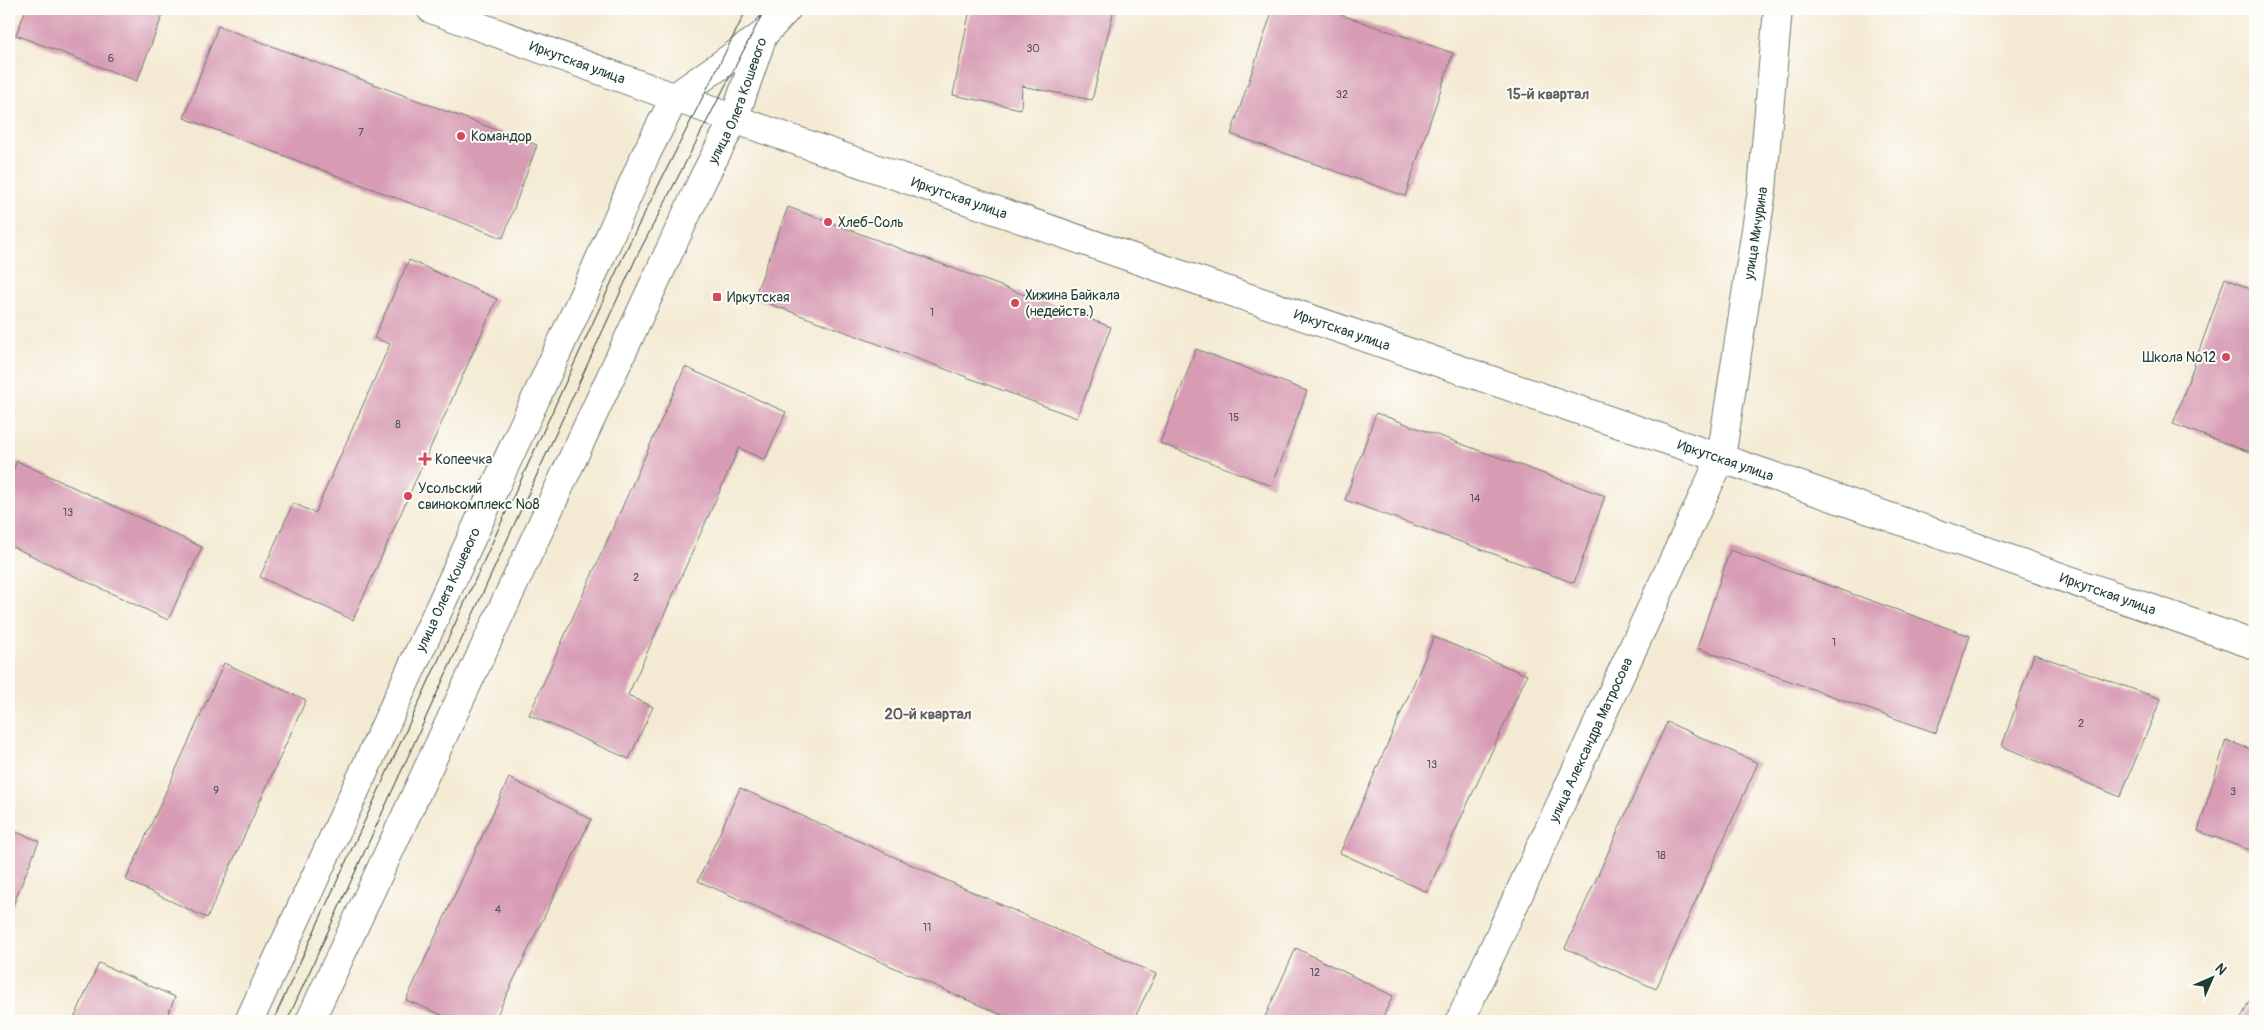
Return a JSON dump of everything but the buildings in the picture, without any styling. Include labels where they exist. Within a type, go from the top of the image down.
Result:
[{"type":"street","name":"Иркутская улица","points":[[431,9],[734,119],[1170,271],[1720,458],[2255,645]]},
{"type":"street","points":[[762,36],[787,9]]},
{"type":"street","name":"улица Мичурина","points":[[1720,458],[1762,190],[1778,9]]},
{"type":"street","name":"улица Олега Кошевого","points":[[248,1021],[594,272],[645,156],[675,97],[762,36]]},
{"type":"street","name":"улица Олега Кошевого","points":[[310,1021],[703,179],[734,119],[762,36]]},
{"type":"street","name":"улица Александра Матросова","points":[[1460,1021],[1720,458]]},
{"type":"tram line","points":[[273,1021],[629,244],[747,9]]},
{"type":"tram line","points":[[287,1021],[637,256],[765,9]]},
{"type":"place","name":"Командор","points":[[461,136]]},
{"type":"place","name":"Хлеб-Соль","points":[[828,222]]},
{"type":"place","name":"Иркутская","points":[[717,297]]},
{"type":"place","name":"Хижина Байкала (недейств.)","points":[[1015,303]]},
{"type":"place","name":"Школа №12","points":[[2226,357]]},
{"type":"place","name":"Копеечка","points":[[425,459]]},
{"type":"place","name":"Усольский свинокомплекс №8","points":[[408,496]]},
{"type":"district","name":"15-й квартал","points":[[1548,94]]},
{"type":"district","name":"20-й квартал","points":[[928,714]]}]
